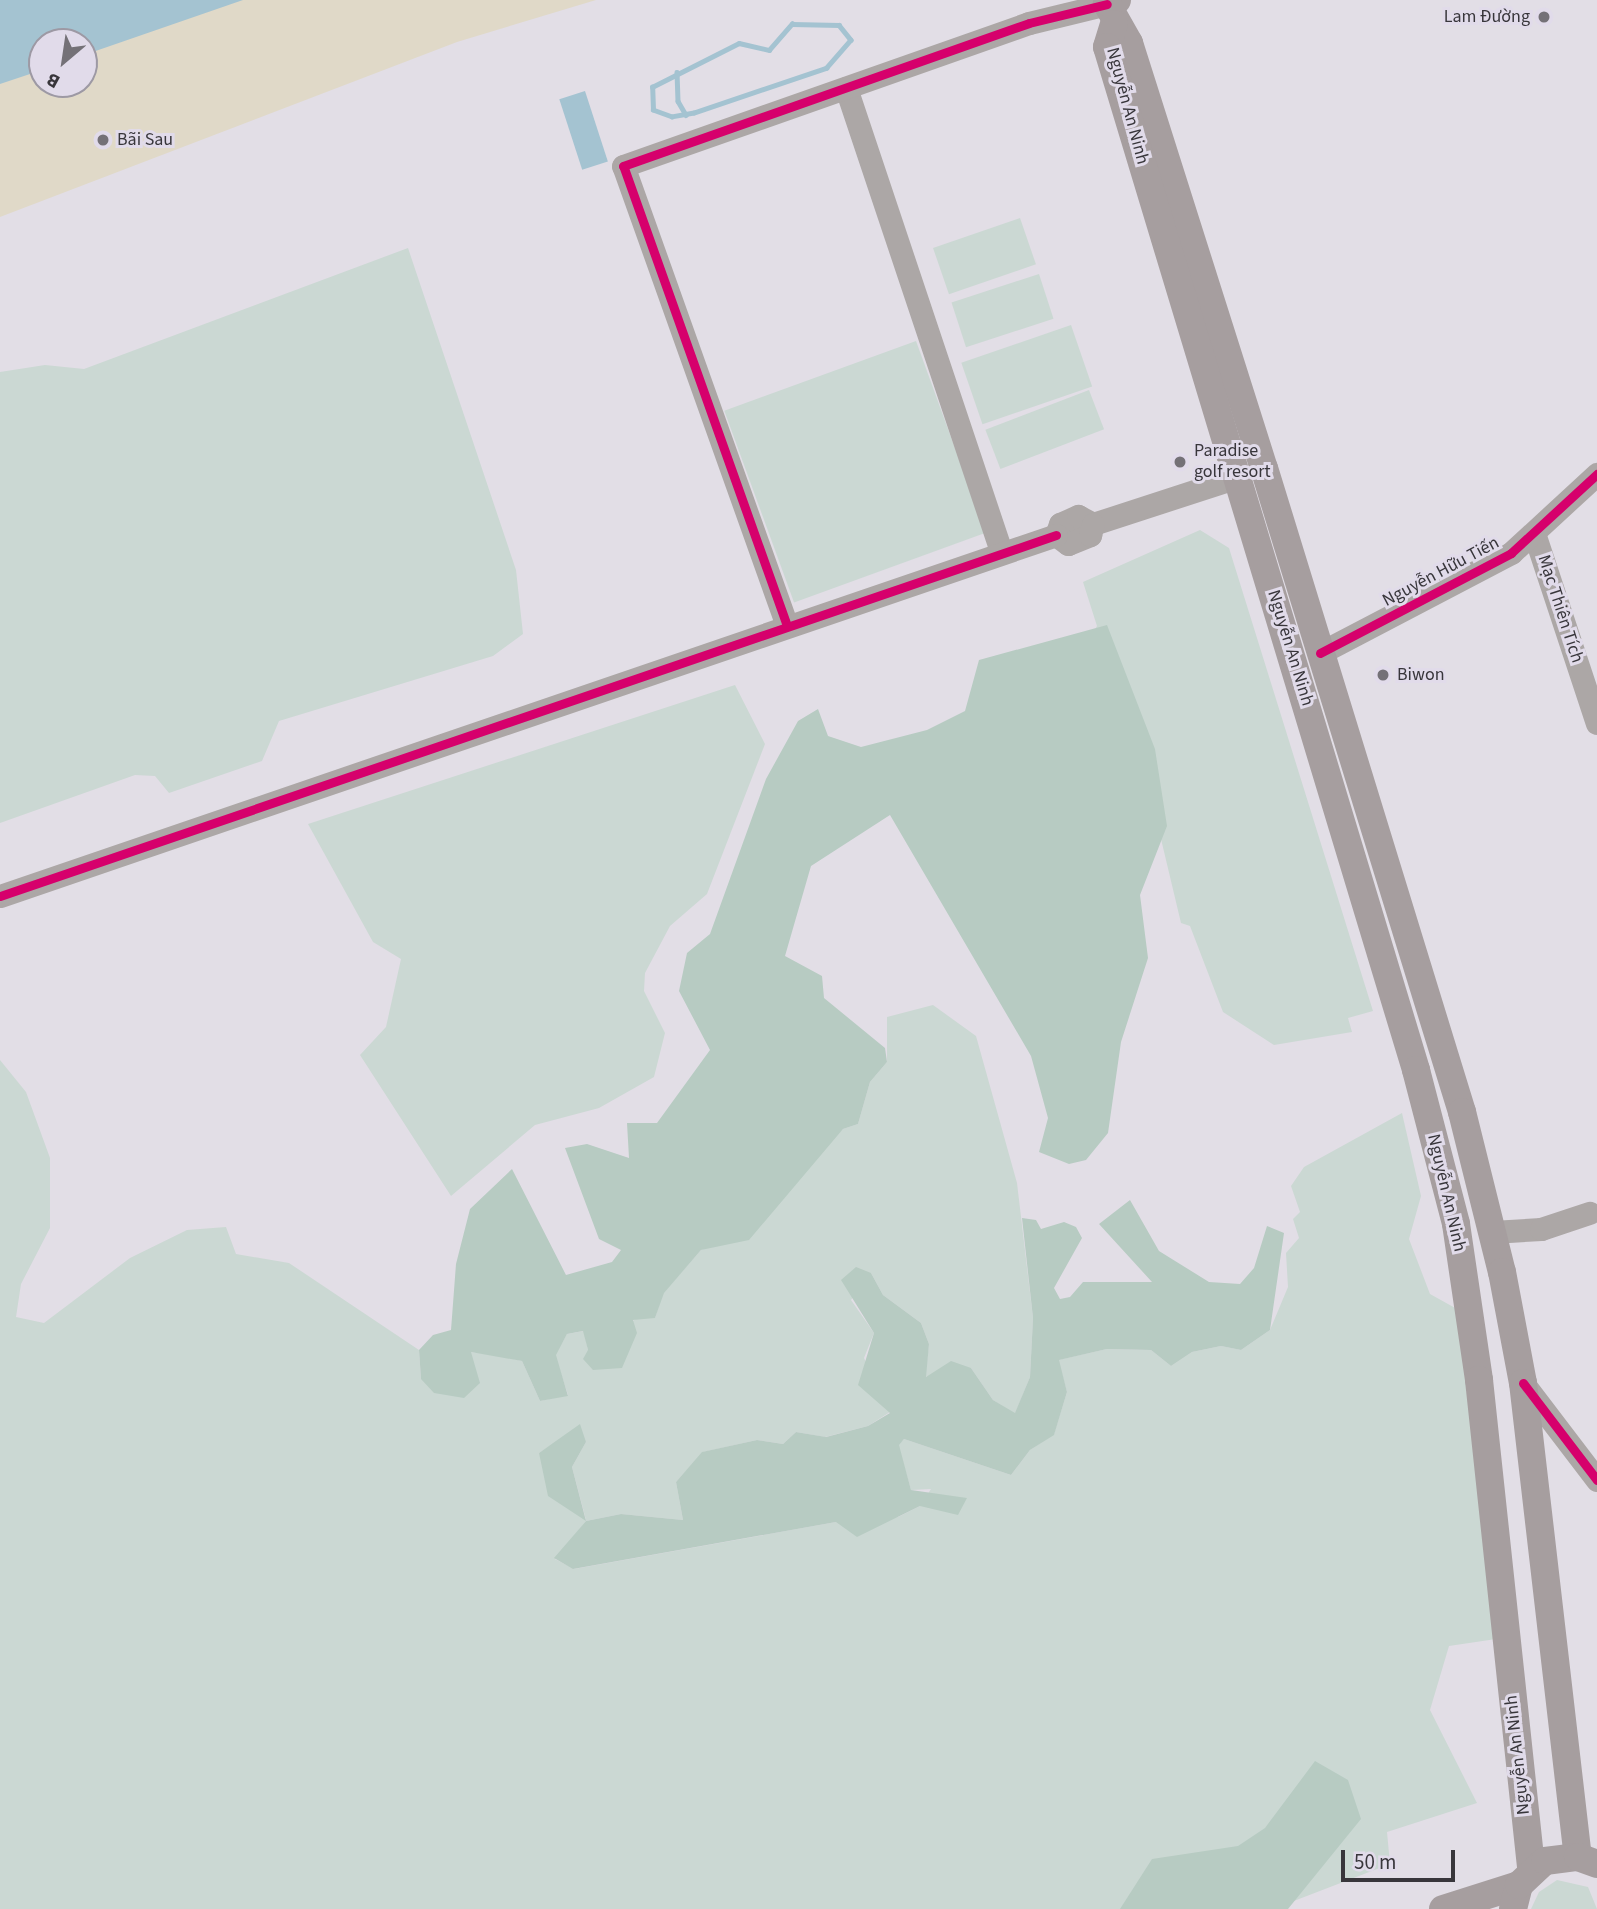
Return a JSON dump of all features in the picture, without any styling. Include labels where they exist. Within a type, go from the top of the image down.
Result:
[{"type":"main road","name":"Nguyễn An Ninh","points":[[1113,9],[1129,43],[1251,472],[1456,1224],[1479,1380],[1515,1895]]},
{"type":"main road","name":"Nguyễn An Ninh","points":[[1251,472],[1320,653],[1446,1058],[1492,1232],[1523,1383],[1591,1860]]},
{"type":"main road","points":[[1416,1070],[1446,1058]]},
{"type":"main road","points":[[1474,1338],[1511,1329]]},
{"type":"main road","points":[[1479,1380],[1523,1383]]},
{"type":"main road","points":[[1443,1909],[1515,1895],[1545,1861],[1591,1860]]},
{"type":"street","points":[[786,623],[623,166],[1029,23],[1113,9]]},
{"type":"street","points":[[846,88],[1002,553]]},
{"type":"street","points":[[0,896],[786,623],[1056,535],[1068,544],[1090,535],[1093,524],[1251,472]]},
{"type":"street","name":"Nguyễn Hữu Tiến","points":[[1320,653],[1535,536],[1597,474]]},
{"type":"street","name":"Mạc Thiên Tích","points":[[1535,536],[1597,721]]},
{"type":"street","points":[[1492,1232],[1541,1229],[1589,1213]]},
{"type":"street","points":[[1523,1383],[1597,1480]]},
{"type":"shaded area","points":[[1020,218],[1036,264],[949,294],[933,248]]},
{"type":"shaded area","points":[[408,248],[516,570],[523,634],[493,656],[279,721],[262,761],[169,793],[155,776],[135,775],[0,823],[0,372],[45,365],[84,369]]},
{"type":"shaded area","points":[[1039,274],[1054,319],[966,347],[952,302]]},
{"type":"shaded area","points":[[1071,325],[1092,386],[982,424],[961,363]]},
{"type":"shaded area","points":[[916,341],[986,533],[794,602],[724,411]]},
{"type":"shaded area","points":[[1089,390],[1104,429],[1000,469],[985,430]]},
{"type":"shaded area","points":[[1200,530],[1229,548],[1373,1011],[1348,1018],[1352,1032],[1274,1045],[1223,1012],[1190,926],[1181,923],[1161,839],[1151,835],[1091,637],[1097,626],[1083,582]]},
{"type":"shaded area","points":[[735,685],[765,744],[707,894],[670,926],[645,973],[644,991],[665,1033],[654,1077],[599,1108],[535,1125],[451,1196],[360,1055],[386,1027],[401,959],[373,942],[308,824]]},
{"type":"shaded area","points":[[933,1005],[976,1036],[1017,1183],[1033,1318],[1030,1377],[1015,1414],[993,1400],[971,1368],[925,1377],[929,1344],[921,1323],[883,1295],[871,1273],[851,1300],[874,1333],[864,1358],[890,1412],[868,1426],[825,1437],[796,1432],[783,1444],[757,1440],[703,1452],[676,1482],[683,1520],[621,1514],[586,1521],[555,1559],[574,1569],[836,1522],[898,1517],[920,1506],[931,1489],[911,1490],[898,1445],[904,1439],[1011,1475],[1030,1450],[1054,1434],[1067,1392],[1058,1360],[1107,1349],[1151,1350],[1171,1366],[1192,1352],[1221,1346],[1241,1350],[1270,1330],[1288,1287],[1286,1253],[1299,1238],[1293,1219],[1300,1212],[1291,1186],[1304,1167],[1402,1113],[1421,1196],[1409,1239],[1430,1294],[1457,1309],[1496,1639],[1449,1646],[1430,1710],[1477,1803],[1387,1832],[1390,1864],[1273,1909],[0,1909],[0,1060],[26,1092],[50,1158],[50,1228],[21,1284],[16,1317],[44,1323],[130,1258],[187,1230],[226,1227],[236,1254],[289,1263],[419,1350],[421,1379],[479,1383],[470,1352],[492,1354],[522,1361],[540,1401],[568,1395],[555,1355],[567,1334],[584,1331],[588,1350],[642,1315],[655,1318],[663,1293],[701,1250],[728,1240],[843,1129],[858,1124],[870,1082],[887,1062],[887,1017]],"holes":[[[571,1432],[586,1442],[572,1467],[586,1520],[539,1453]]]},
{"type":"shaded area","points":[[1557,1880],[1588,1887],[1597,1909],[1531,1909],[1539,1892]]},
{"type":"green space","points":[[1107,625],[1155,749],[1167,826],[1140,895],[1148,958],[1121,1042],[1108,1133],[1086,1160],[1069,1164],[1039,1152],[1048,1118],[1031,1056],[890,815],[811,866],[785,956],[822,976],[824,998],[885,1048],[887,1062],[870,1082],[858,1124],[843,1129],[749,1240],[701,1250],[664,1293],[655,1318],[633,1320],[637,1333],[622,1368],[593,1370],[583,1359],[588,1350],[583,1331],[567,1334],[556,1355],[568,1396],[540,1401],[522,1361],[471,1352],[480,1383],[464,1398],[434,1393],[421,1379],[419,1350],[433,1335],[451,1330],[456,1264],[470,1209],[512,1169],[566,1275],[612,1262],[621,1250],[599,1239],[565,1148],[587,1144],[629,1158],[627,1123],[657,1123],[710,1050],[679,991],[687,953],[710,934],[766,779],[798,721],[818,709],[828,736],[861,747],[927,730],[965,711],[979,660]]},
{"type":"green space","points":[[1130,1200],[1159,1251],[1209,1282],[1240,1284],[1254,1268],[1267,1226],[1284,1233],[1270,1330],[1241,1350],[1221,1346],[1192,1352],[1171,1366],[1151,1350],[1107,1349],[1059,1360],[1067,1392],[1054,1435],[1030,1450],[1011,1475],[904,1439],[899,1445],[911,1490],[967,1498],[958,1515],[920,1506],[857,1537],[836,1522],[573,1569],[554,1558],[586,1521],[621,1514],[683,1520],[676,1482],[702,1452],[757,1440],[783,1444],[796,1432],[826,1437],[868,1426],[890,1413],[858,1385],[874,1333],[841,1280],[856,1267],[871,1273],[883,1295],[921,1323],[929,1344],[926,1377],[951,1361],[971,1368],[993,1400],[1015,1413],[1030,1377],[1033,1318],[1022,1218],[1036,1220],[1041,1229],[1064,1222],[1076,1227],[1082,1238],[1054,1288],[1060,1299],[1070,1297],[1083,1282],[1152,1282],[1099,1224]]},
{"type":"green space","points":[[580,1424],[586,1442],[572,1467],[586,1521],[548,1496],[539,1453]]},
{"type":"green space","points":[[1315,1761],[1348,1780],[1361,1819],[1288,1909],[1120,1909],[1152,1859],[1238,1846],[1265,1828]]},
{"type":"sand","name":"Bãi Sau","points":[[85,0],[596,0],[457,42],[0,217],[0,33]]},
{"type":"water","points":[[0,0],[243,0],[98,50],[98,28],[28,28],[28,75],[0,84]]},
{"type":"water","points":[[585,91],[608,161],[582,170],[559,99]]},
{"type":"waterway","points":[[792,24],[839,25],[851,40],[827,68],[694,113],[672,117],[653,110],[652,87],[739,43],[769,50],[792,24]]},
{"type":"waterway","points":[[677,72],[678,101],[686,115]]},
{"type":"cycle path","points":[[786,623],[623,166],[1029,23],[1107,4]]},
{"type":"cycle path","points":[[1320,653],[1511,553],[1597,474]]},
{"type":"cycle path","points":[[0,896],[1056,535]]},
{"type":"cycle path","points":[[1523,1383],[1597,1480]]},
{"type":"place","name":"Lam Đường","points":[[1544,17]]},
{"type":"place","name":"Bãi Sau","points":[[103,140]]},
{"type":"place","name":"Paradise golf resort","points":[[1180,462]]},
{"type":"place","name":"Biwon","points":[[1383,675]]}]
